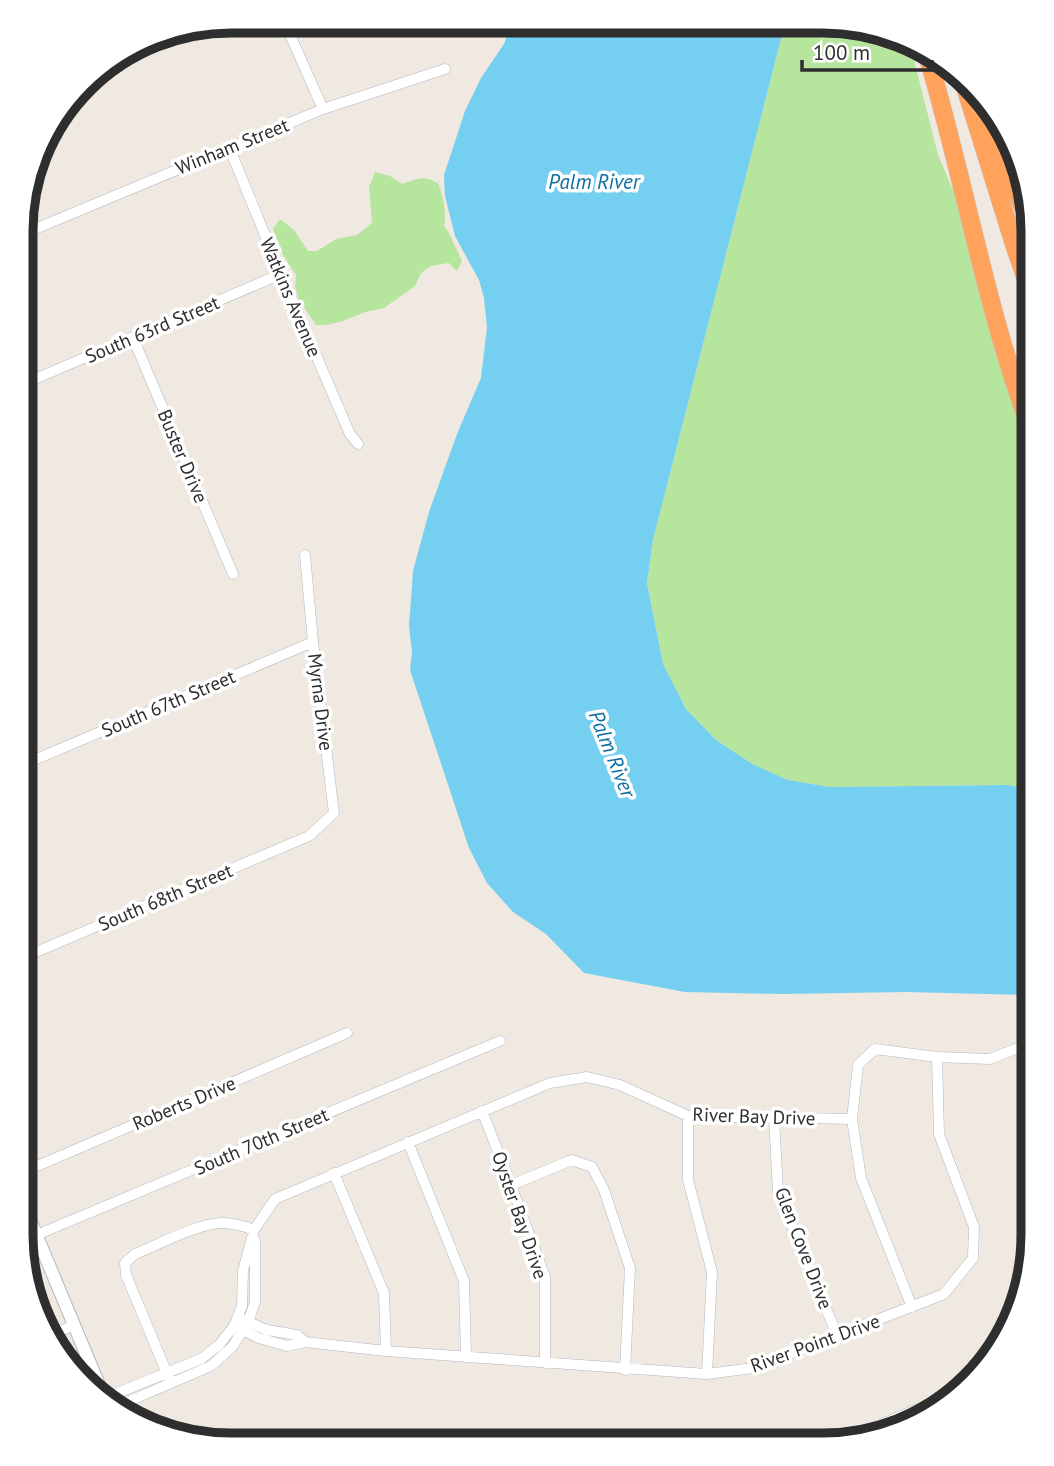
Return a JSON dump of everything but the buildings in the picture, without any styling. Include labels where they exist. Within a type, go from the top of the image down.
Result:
[{"type":"highway","points":[[930,65],[998,330],[1021,401]]},
{"type":"highway","points":[[970,99],[1021,263]]},
{"type":"highway","points":[[992,130],[1017,191]]},
{"type":"street","points":[[289,33],[323,109]]},
{"type":"street","name":"Winham Street","points":[[33,230],[323,109],[445,69]]},
{"type":"street","name":"Watkins Avenue","points":[[229,147],[350,434],[358,444]]},
{"type":"street","name":"South 63rd Street","points":[[33,380],[281,274]]},
{"type":"street","name":"Buster Drive","points":[[133,338],[233,573]]},
{"type":"street","name":"Myrna Drive","points":[[305,555],[334,813],[309,836]]},
{"type":"street","name":"South 67th Street","points":[[33,760],[313,642]]},
{"type":"street","name":"South 68th Street","points":[[33,953],[309,836]]},
{"type":"street","name":"Roberts Drive","points":[[33,1168],[347,1033]]},
{"type":"street","name":"South 70th Street","points":[[33,1237],[500,1041]]},
{"type":"street","points":[[912,1307],[861,1178],[852,1119],[858,1065],[875,1049],[937,1058],[990,1059],[1020,1047]]},
{"type":"street","name":"River Point Drive","points":[[240,1324],[259,1338],[287,1346],[305,1342],[386,1351],[707,1374],[753,1368],[944,1294],[973,1258],[974,1227],[939,1133],[937,1058]]},
{"type":"street","name":"River Bay Drive","points":[[240,1324],[243,1271],[254,1230],[275,1199],[550,1083],[587,1077],[620,1085],[688,1116],[852,1119]]},
{"type":"street","name":"Oyster Bay Drive","points":[[482,1111],[545,1277],[545,1363]]},
{"type":"street","points":[[688,1116],[688,1180],[712,1272],[707,1374]]},
{"type":"street","name":"Glen Cove Drive","points":[[774,1117],[778,1192],[837,1335]]},
{"type":"street","points":[[408,1142],[464,1281],[466,1357]]},
{"type":"street","points":[[511,1185],[572,1160],[592,1167],[604,1190],[631,1268],[625,1370]]},
{"type":"street","points":[[334,1173],[384,1293],[386,1351]]},
{"type":"street","points":[[169,1378],[126,1275],[125,1263],[135,1255],[205,1225],[235,1224],[254,1230]]},
{"type":"street","points":[[33,1226],[100,1382]]},
{"type":"street","points":[[120,1398],[169,1378],[201,1359],[240,1324]]},
{"type":"street","points":[[59,1332],[74,1325]]},
{"type":"green space","points":[[782,33],[849,35],[899,48],[913,55],[938,155],[962,211],[1021,383],[1020,787],[830,787],[788,780],[752,765],[716,740],[686,709],[663,664],[647,583],[653,540]]},
{"type":"green space","points":[[375,172],[390,176],[402,184],[420,178],[438,183],[444,204],[444,226],[462,261],[457,271],[449,263],[430,266],[421,273],[415,286],[384,308],[327,325],[316,325],[299,300],[295,287],[296,275],[283,255],[273,229],[280,219],[294,230],[308,251],[317,251],[336,239],[357,235],[372,223],[369,187]]},
{"type":"water","name":"Palm River","points":[[508,33],[782,33],[653,540],[647,583],[663,664],[686,709],[716,740],[752,764],[788,780],[830,787],[1020,787],[1020,995],[685,992],[584,973],[546,934],[513,912],[487,883],[469,848],[410,670],[412,652],[409,626],[413,571],[429,512],[457,434],[481,378],[487,327],[479,280],[455,236],[445,196],[444,175],[465,111],[481,78],[504,44]]}]
